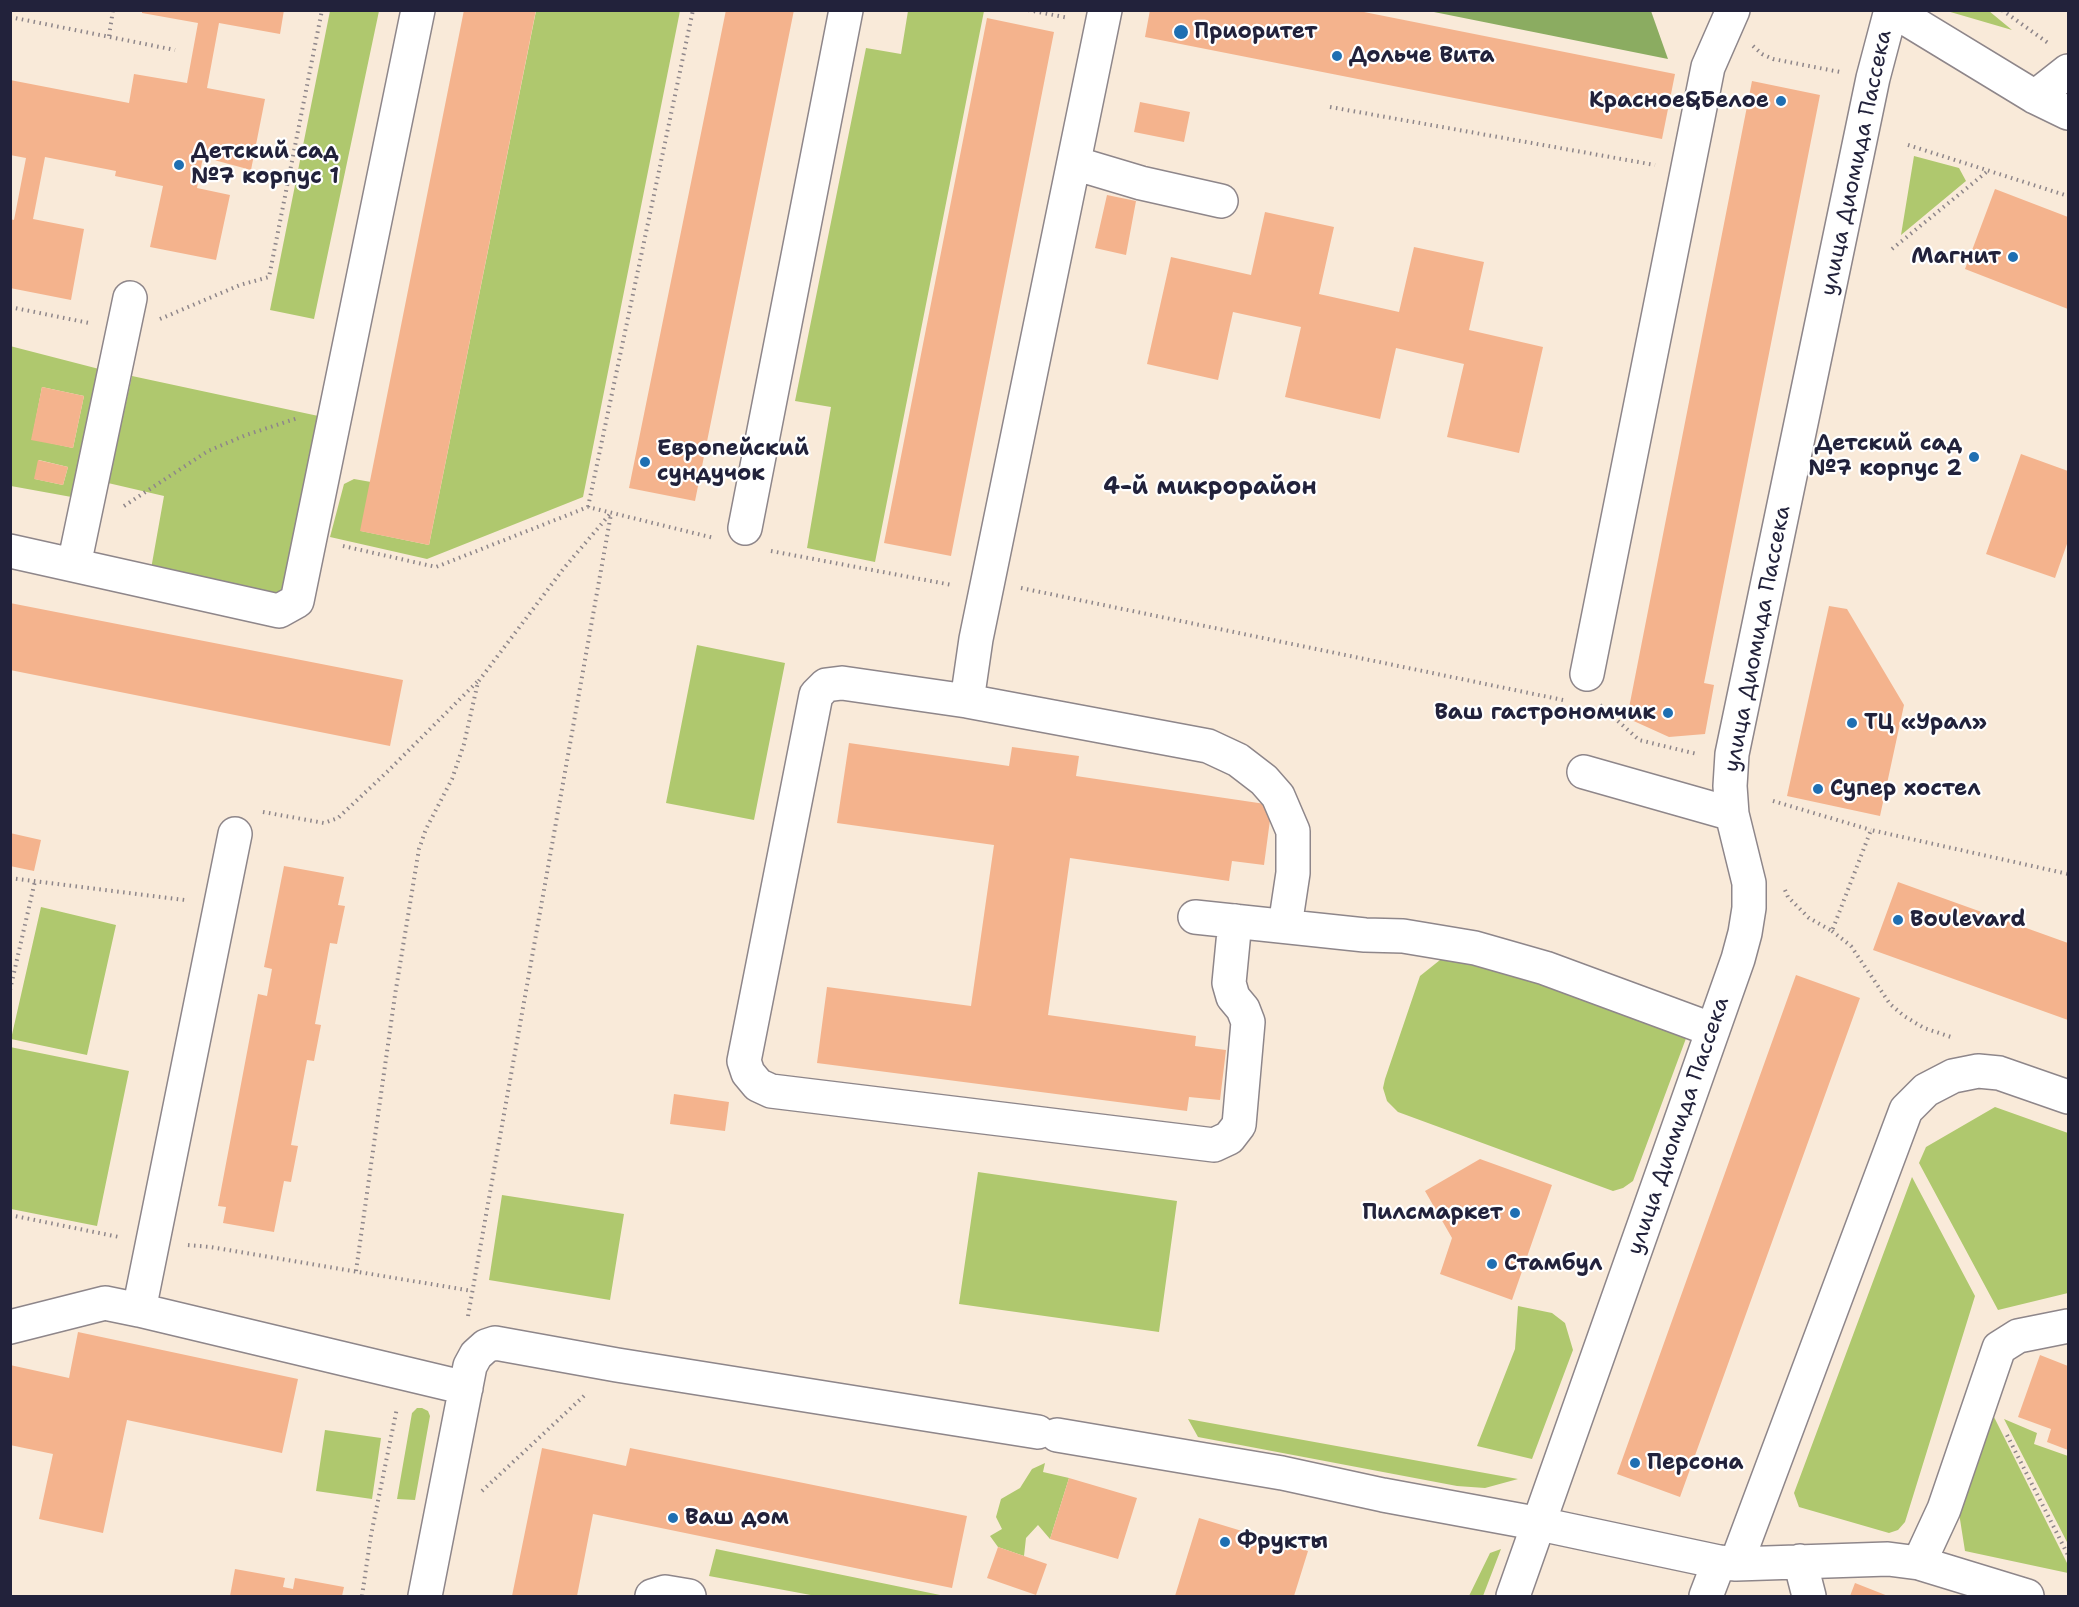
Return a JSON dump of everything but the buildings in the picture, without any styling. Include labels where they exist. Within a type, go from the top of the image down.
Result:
[{"type":"street","points":[[10,551],[77,550],[279,611],[297,601],[418,10]]},
{"type":"street","points":[[743,539],[846,10]]},
{"type":"street","points":[[967,701],[976,639],[1105,10]]},
{"type":"street","points":[[1588,689],[1708,67],[1733,10]]},
{"type":"street","points":[[1892,10],[2035,97],[2068,113]]},
{"type":"street","name":"улица Диомида Пассека","points":[[1513,1596],[1738,959],[1745,933],[1749,908],[1749,883],[1732,814],[1730,786],[1719,755],[1873,78],[1892,10]]},
{"type":"street","points":[[2035,97],[2061,59]]},
{"type":"street","points":[[1074,163],[1141,183],[1221,201]]},
{"type":"street","points":[[77,550],[130,298]]},
{"type":"street","points":[[1235,921],[1229,983],[1233,997],[1243,1009],[1248,1022],[1239,1125],[1229,1138],[1214,1145],[771,1091],[758,1085],[748,1073],[744,1061],[816,695],[826,685],[842,683],[967,701],[1208,746],[1238,760],[1264,780],[1278,796],[1293,831],[1293,873],[1285,926]]},
{"type":"street","points":[[1584,772],[1732,814]]},
{"type":"street","points":[[139,1310],[235,834]]},
{"type":"street","points":[[1195,917],[1403,936],[1475,948],[1545,968],[1713,1030]]},
{"type":"street","points":[[1706,1596],[1727,1563],[1906,1110],[1926,1090],[1953,1076],[1978,1071],[1999,1072],[2068,1097]]},
{"type":"street","points":[[10,1327],[105,1303],[466,1388]]},
{"type":"street","points":[[1919,1563],[1944,1509],[1999,1348],[2018,1336],[2068,1326]]},
{"type":"street","points":[[425,1596],[470,1366],[476,1355],[486,1346],[495,1343],[1281,1473],[1727,1563],[1888,1559],[1919,1563],[2027,1596]]},
{"type":"street","points":[[1800,1561],[1809,1596]]},
{"type":"street","points":[[652,1596],[665,1592],[689,1596]]},
{"type":"path","points":[[109,36],[113,10]]},
{"type":"path","points":[[10,307],[124,330],[155,321],[240,285],[269,277],[322,10]]},
{"type":"path","points":[[588,507],[693,10]]},
{"type":"path","points":[[2002,10],[2061,59]]},
{"type":"path","points":[[10,17],[176,50]]},
{"type":"path","points":[[1752,45],[1762,54],[1773,59],[1841,72]]},
{"type":"path","points":[[1330,107],[1688,171]]},
{"type":"path","points":[[1908,145],[2068,196]]},
{"type":"path","points":[[1892,249],[1989,169]]},
{"type":"path","points":[[77,550],[208,452],[246,435],[280,425],[308,413],[339,395]]},
{"type":"path","points":[[335,544],[436,567],[588,507],[611,514],[743,539],[966,587],[988,582],[1567,701]]},
{"type":"path","points":[[235,834],[241,815],[249,810],[324,823],[338,818],[478,682],[564,568],[611,514]]},
{"type":"path","points":[[466,1326],[611,514]]},
{"type":"path","points":[[356,1271],[395,995],[419,849],[426,829],[452,779],[478,682]]},
{"type":"path","points":[[1588,689],[1601,708]]},
{"type":"path","points":[[1588,689],[1601,708],[1639,740],[1719,755]]},
{"type":"path","points":[[1773,801],[1871,830],[2068,874]]},
{"type":"path","points":[[1832,931],[1871,830]]},
{"type":"path","points":[[10,878],[221,904]]},
{"type":"path","points":[[10,990],[36,881]]},
{"type":"path","points":[[1783,886],[1788,897],[1809,918],[1832,931],[1851,946],[1890,1004],[1924,1028],[1958,1039]]},
{"type":"path","points":[[10,1215],[153,1243],[210,1247],[472,1291]]},
{"type":"path","points":[[479,1494],[617,1365]]},
{"type":"path","points":[[362,1596],[371,1535],[404,1372]]},
{"type":"path","points":[[1984,1391],[2068,1554]]},
{"type":"green space","points":[[330,11],[379,11],[314,319],[270,310]]},
{"type":"green space","points":[[536,11],[680,11],[583,497],[427,559],[330,537],[344,484],[354,479],[371,482],[361,531],[429,545]]},
{"type":"green space","points":[[908,11],[984,11],[875,562],[807,548],[831,407],[795,401],[866,48],[901,54]]},
{"type":"green space","points":[[1429,11],[1651,11],[1668,59]]},
{"type":"green space","points":[[1947,11],[1989,11],[2012,30]]},
{"type":"green space","points":[[1914,156],[1959,168],[1966,181],[1901,235]]},
{"type":"green space","points":[[10,346],[103,370],[77,498],[11,486]],"holes":[[[42,387],[84,396],[73,448],[32,439]],[[39,460],[68,467],[63,485],[35,479]]]},
{"type":"green space","points":[[132,376],[323,417],[289,586],[279,597],[151,569],[164,496],[108,483]]},
{"type":"green space","points":[[697,645],[785,663],[754,820],[666,803]]},
{"type":"green space","points":[[41,907],[116,925],[87,1055],[11,1039]]},
{"type":"green space","points":[[1455,955],[1688,1033],[1633,1181],[1613,1191],[1398,1112],[1387,1101],[1383,1088],[1385,1079],[1420,976],[1440,960]]},
{"type":"green space","points":[[10,1047],[129,1071],[97,1226],[11,1209]]},
{"type":"green space","points":[[1995,1107],[2068,1133],[2068,1293],[1998,1310],[1919,1163],[1926,1147]]},
{"type":"green space","points":[[978,1172],[1177,1201],[1159,1332],[959,1304]]},
{"type":"green space","points":[[1912,1177],[1975,1296],[1905,1522],[1898,1530],[1889,1533],[1799,1507],[1794,1493]]},
{"type":"green space","points":[[502,1195],[624,1214],[610,1300],[489,1280]]},
{"type":"green space","points":[[1518,1306],[1552,1313],[1565,1323],[1573,1350],[1532,1459],[1477,1446],[1515,1349]]},
{"type":"green space","points":[[417,1408],[428,1411],[430,1416],[415,1500],[397,1499],[412,1413]]},
{"type":"green space","points":[[1993,1415],[2068,1565],[2068,1573],[1965,1551],[1959,1513]]},
{"type":"green space","points":[[1188,1419],[1518,1479],[1485,1488],[1457,1486],[1198,1437]]},
{"type":"green space","points":[[2004,1419],[2037,1433],[2034,1444],[2068,1456],[2068,1544]]},
{"type":"green space","points":[[325,1430],[381,1438],[372,1499],[316,1491]]},
{"type":"green space","points":[[1045,1463],[1043,1472],[1069,1478],[1050,1539],[1038,1525],[1026,1538],[1024,1556],[998,1547],[990,1536],[1002,1529],[996,1517],[1001,1499],[1020,1488],[1032,1469]]},
{"type":"green space","points":[[716,1549],[945,1596],[816,1596],[709,1576]]},
{"type":"green space","points":[[1501,1549],[1483,1596],[1469,1596],[1490,1553]]},
{"type":"place","name":"Приоритет","points":[[1181,32]]},
{"type":"place","name":"Дольче Вита","points":[[1337,56]]},
{"type":"place","name":"Красное&Белое","points":[[1781,101]]},
{"type":"place","name":"Детский сад №7 корпус 1","points":[[179,165]]},
{"type":"place","name":"Магнит","points":[[2013,257]]},
{"type":"place","name":"Детский сад №7 корпус 2","points":[[1974,457]]},
{"type":"place","name":"Европейский сундучок","points":[[645,462]]},
{"type":"place","name":"Ваш гастрономчик","points":[[1668,713]]},
{"type":"place","name":"ТЦ «Урал»","points":[[1852,723]]},
{"type":"place","name":"Супер хостел","points":[[1818,789]]},
{"type":"place","name":"Boulevard","points":[[1898,920]]},
{"type":"place","name":"Пилсмаркет","points":[[1515,1213]]},
{"type":"place","name":"Стамбул","points":[[1492,1264]]},
{"type":"place","name":"Персона","points":[[1635,1463]]},
{"type":"place","name":"Ваш дом","points":[[673,1518]]},
{"type":"place","name":"Фрукты","points":[[1225,1542]]},
{"type":"district","name":"4-й микрорайон","points":[[1210,488]]}]
